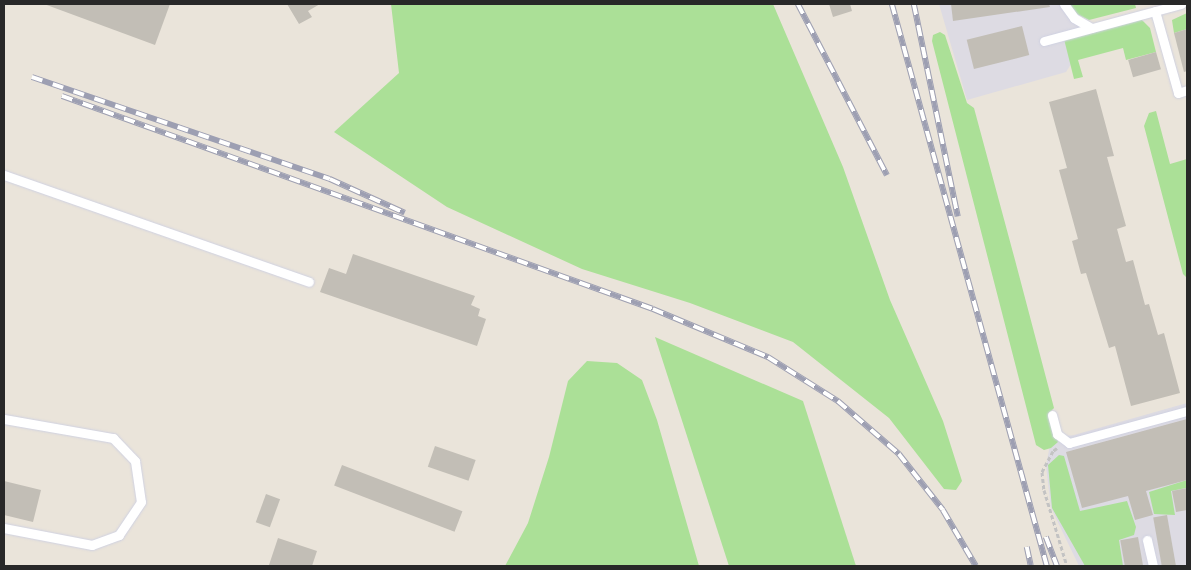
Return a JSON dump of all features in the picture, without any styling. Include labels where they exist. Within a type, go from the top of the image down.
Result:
[{"type":"lane","points":[[1064,4],[1074,18],[1091,28]]},
{"type":"lane","points":[[1044,41],[1181,4]]},
{"type":"lane","points":[[1155,11],[1178,93],[1187,90]]},
{"type":"lane","points":[[4,175],[309,282]]},
{"type":"lane","points":[[1052,415],[1057,434],[1069,443],[1187,411]]},
{"type":"lane","points":[[4,419],[113,438],[135,461],[141,502],[119,536],[92,545],[4,528]]},
{"type":"lane","points":[[1147,540],[1153,566]]},
{"type":"path","points":[[1067,566],[1049,513],[1042,472],[1053,450],[1069,443]]},
{"type":"shaded area","points":[[939,4],[1077,4],[1085,42],[1066,72],[967,100]]},
{"type":"shaded area","points":[[1187,403],[1187,566],[1079,566],[1051,508],[1046,466],[1052,434],[1058,437],[1074,435]]},
{"type":"green space","points":[[391,4],[773,4],[843,167],[890,300],[943,421],[962,481],[956,490],[944,489],[889,418],[793,342],[690,303],[582,269],[447,207],[334,132],[399,73]]},
{"type":"green space","points":[[1069,4],[1135,4],[1136,8],[1089,20],[1077,14]]},
{"type":"green space","points":[[1187,13],[1187,29],[1174,33],[1172,20]]},
{"type":"green space","points":[[1140,18],[1150,28],[1156,52],[1126,60],[1123,48],[1078,60],[1083,77],[1074,79],[1064,39]]},
{"type":"green space","points":[[940,32],[945,35],[967,103],[974,108],[1054,408],[1048,414],[1058,442],[1051,448],[1044,450],[1036,445],[932,41],[933,35]]},
{"type":"green space","points":[[1156,111],[1170,164],[1187,159],[1187,278],[1183,274],[1144,126],[1149,113]]},
{"type":"green space","points":[[655,337],[803,401],[856,566],[729,566]]},
{"type":"green space","points":[[587,361],[617,363],[642,380],[657,420],[699,566],[505,566],[528,523],[549,457],[568,381]]},
{"type":"green space","points":[[1059,455],[1064,456],[1080,511],[1127,501],[1136,527],[1134,535],[1119,540],[1123,566],[1085,566],[1052,508],[1048,465]]},
{"type":"green space","points":[[1187,480],[1186,488],[1171,491],[1175,515],[1154,514],[1149,492]]},
{"type":"building","points":[[44,4],[170,4],[155,45]]},
{"type":"building","points":[[287,4],[320,4],[308,11],[312,17],[299,24]]},
{"type":"building","points":[[829,4],[850,4],[852,11],[833,17]]},
{"type":"building","points":[[951,4],[1049,4],[1050,7],[953,21]]},
{"type":"building","points":[[1022,26],[1029,55],[974,69],[967,40]]},
{"type":"building","points":[[1187,29],[1187,71],[1184,72],[1174,33]]},
{"type":"building","points":[[1156,52],[1161,69],[1133,77],[1128,60]]},
{"type":"building","points":[[1096,89],[1114,156],[1107,157],[1126,226],[1117,229],[1126,262],[1133,260],[1145,305],[1149,304],[1158,335],[1164,333],[1180,393],[1131,406],[1115,346],[1109,348],[1086,273],[1081,274],[1072,241],[1078,239],[1059,170],[1067,168],[1049,102]]},
{"type":"building","points":[[353,254],[475,296],[471,305],[480,309],[478,316],[486,319],[477,346],[320,292],[329,268],[346,274]]},
{"type":"building","points":[[1187,419],[1187,480],[1146,491],[1153,515],[1135,520],[1128,496],[1082,508],[1066,452]]},
{"type":"building","points":[[435,446],[476,460],[468,481],[428,467]]},
{"type":"building","points":[[342,465],[462,511],[455,532],[334,486]]},
{"type":"building","points":[[4,481],[41,490],[33,522],[4,515]]},
{"type":"building","points":[[1187,488],[1187,510],[1176,512],[1172,491]]},
{"type":"building","points":[[266,494],[280,499],[270,527],[256,522]]},
{"type":"building","points":[[1167,515],[1176,566],[1162,566],[1153,517]]},
{"type":"building","points":[[1138,537],[1143,566],[1125,566],[1120,540]]},
{"type":"building","points":[[278,538],[317,551],[312,566],[269,565]]},
{"type":"railway","points":[[798,4],[887,175]]},
{"type":"railway","points":[[892,4],[1047,566]]},
{"type":"railway","points":[[914,4],[958,217]]},
{"type":"railway","points":[[32,77],[330,179],[405,213]]},
{"type":"railway","points":[[62,96],[653,309],[768,357],[838,401],[899,454],[943,510],[976,566]]},
{"type":"railway","points":[[1046,537],[1057,566]]},
{"type":"railway","points":[[1027,547],[1031,566]]}]
